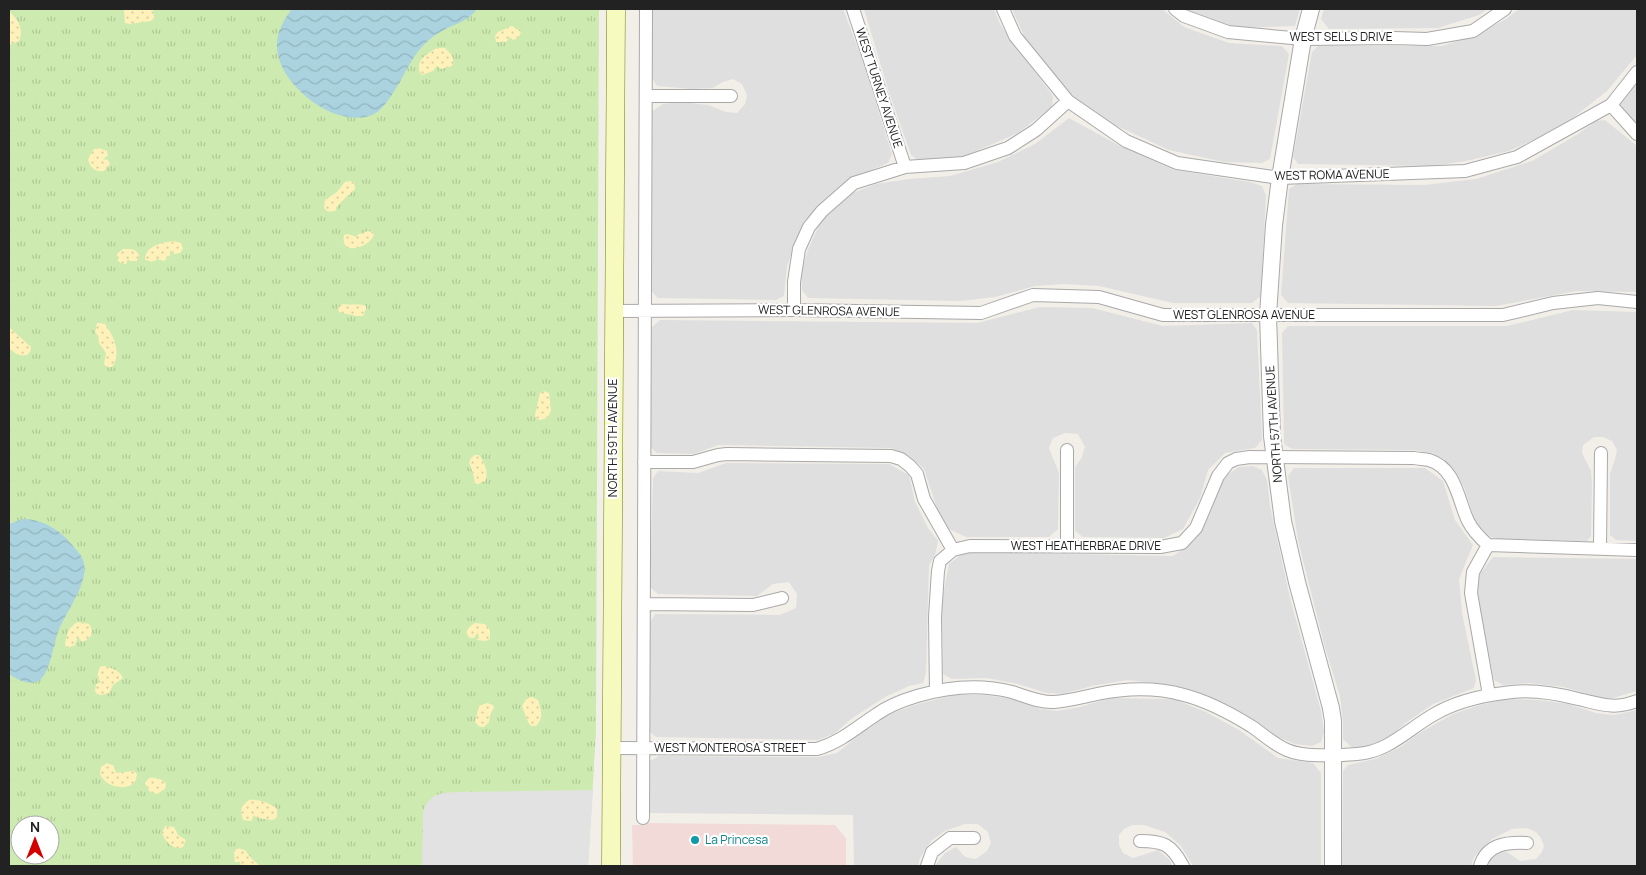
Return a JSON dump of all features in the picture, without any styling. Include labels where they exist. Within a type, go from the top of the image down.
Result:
[{"type":"main road","name":"NORTH 59TH AVENUE","points":[[611,866],[616,9]]},
{"type":"street","points":[[643,818],[646,9]]},
{"type":"street","name":"WEST TURNEY AVENUE","points":[[853,9],[905,167]]},
{"type":"street","name":"WEST ROMA AVENUE","points":[[1003,9],[1015,36],[1068,101],[1126,141],[1177,163],[1280,178],[1465,171],[1517,157],[1610,104],[1637,72]]},
{"type":"street","name":"WEST SELLS DRIVE","points":[[1175,9],[1184,16],[1228,32],[1303,39],[1427,39],[1473,30],[1505,9]]},
{"type":"street","name":"NORTH 57TH AVENUE","points":[[1312,9],[1303,39],[1280,178],[1274,225],[1268,315],[1272,436],[1283,521],[1297,582],[1332,708],[1333,866]]},
{"type":"street","points":[[646,96],[731,96]]},
{"type":"street","points":[[794,310],[794,282],[799,250],[809,227],[818,216],[854,183],[905,167],[964,163],[1008,148],[1036,130],[1068,101]]},
{"type":"street","points":[[1610,104],[1637,134]]},
{"type":"street","name":"WEST GLENROSA AVENUE","points":[[614,311],[794,310],[981,313],[1034,295],[1099,297],[1163,315],[1504,315],[1562,302],[1598,298],[1637,302]]},
{"type":"street","points":[[1067,450],[1067,547]]},
{"type":"street","points":[[1600,550],[1601,453]]},
{"type":"street","points":[[644,462],[693,462],[728,454],[891,456],[901,459],[910,466],[917,474],[924,499],[953,550],[940,560],[938,571],[935,617],[936,691]]},
{"type":"street","name":"WEST HEATHERBRAE DRIVE","points":[[953,550],[970,546],[1160,547],[1182,543],[1196,528],[1218,476],[1228,463],[1250,458],[1414,458],[1430,460],[1442,467],[1452,478],[1468,522],[1477,535],[1488,545]]},
{"type":"street","points":[[1489,695],[1471,593],[1473,572],[1488,545],[1637,550]]},
{"type":"street","points":[[644,604],[753,605],[782,598]]},
{"type":"street","name":"WEST MONTEROSA STREET","points":[[612,748],[817,748],[832,744],[879,712],[916,696],[936,691],[968,688],[990,688],[1051,703],[1116,690],[1140,688],[1163,690],[1185,695],[1229,713],[1288,751],[1314,755],[1372,752],[1387,747],[1435,714],[1460,703],[1489,695],[1524,692],[1554,694],[1577,698],[1602,706],[1626,705],[1637,701]]},
{"type":"street","points":[[927,866],[932,852],[950,838],[974,838]]},
{"type":"street","points":[[1140,841],[1159,841],[1171,849],[1183,866]]},
{"type":"street","points":[[1480,866],[1488,852],[1496,846],[1510,842],[1527,843]]},
{"type":"shaded area","points":[[652,9],[843,9],[862,59],[892,154],[888,163],[850,179],[804,221],[787,266],[784,296],[776,300],[658,298],[651,291],[651,112],[663,104],[681,102],[708,105],[726,112],[737,113],[745,104],[747,95],[742,84],[733,79],[713,88],[692,89],[657,86],[652,78]]},
{"type":"shaded area","points":[[864,9],[994,9],[1000,24],[1053,96],[1052,107],[1018,133],[960,158],[918,160],[911,155],[889,92]]},
{"type":"shaded area","points":[[1012,9],[1162,9],[1184,27],[1229,43],[1282,46],[1289,54],[1270,159],[1262,163],[1224,162],[1169,150],[1113,124],[1075,98],[1028,45]]},
{"type":"shaded area","points":[[1186,9],[1300,9],[1295,26],[1229,28],[1191,13]]},
{"type":"shaded area","points":[[1324,9],[1487,9],[1479,15],[1438,28],[1329,29],[1321,19]]},
{"type":"shaded area","points":[[1519,9],[1637,9],[1637,55],[1607,91],[1560,128],[1509,151],[1466,161],[1432,166],[1298,164],[1293,157],[1312,52],[1318,46],[1442,46],[1476,35],[1506,19]]},
{"type":"shaded area","points":[[1637,83],[1637,128],[1619,107],[1621,101]]},
{"type":"shaded area","points":[[1069,118],[1120,146],[1174,170],[1250,182],[1262,186],[1266,195],[1261,296],[1252,303],[1173,303],[1099,286],[1065,284],[1035,286],[995,297],[960,301],[808,298],[802,290],[801,271],[809,247],[823,217],[850,194],[876,184],[950,176],[998,162],[1035,144]]},
{"type":"shaded area","points":[[1605,120],[1637,146],[1637,292],[1577,291],[1496,306],[1288,303],[1281,295],[1289,189],[1297,184],[1424,185],[1476,179],[1532,161],[1596,121]]},
{"type":"shaded area","points":[[1040,307],[1092,308],[1163,326],[1252,323],[1257,330],[1262,440],[1255,448],[1225,453],[1208,470],[1200,498],[1183,529],[1164,538],[1083,537],[1075,531],[1075,467],[1081,459],[1085,447],[1078,434],[1065,433],[1053,438],[1049,448],[1059,473],[1058,529],[1049,537],[966,537],[949,529],[940,517],[924,469],[910,457],[891,448],[718,445],[694,454],[657,453],[650,447],[651,328],[660,320],[977,323]]},
{"type":"shaded area","points":[[1573,310],[1637,312],[1637,541],[1616,540],[1610,535],[1610,474],[1617,450],[1612,441],[1603,437],[1594,437],[1583,445],[1582,453],[1591,471],[1592,484],[1591,536],[1587,541],[1497,539],[1484,534],[1474,518],[1464,487],[1456,473],[1444,459],[1432,453],[1412,450],[1292,449],[1284,444],[1282,333],[1288,326],[1507,326]]},
{"type":"shaded area","points":[[726,463],[889,464],[909,475],[915,502],[928,528],[938,541],[935,555],[929,565],[926,673],[923,683],[909,686],[885,697],[851,719],[834,734],[818,740],[656,737],[650,732],[650,623],[655,614],[780,615],[796,608],[797,594],[789,582],[773,584],[757,596],[658,594],[650,587],[653,478],[658,471],[698,473]]},
{"type":"shaded area","points":[[1253,466],[1262,470],[1267,480],[1270,506],[1290,598],[1321,711],[1324,732],[1321,742],[1312,746],[1295,744],[1278,737],[1252,718],[1222,702],[1193,690],[1164,684],[1127,680],[1092,686],[1063,694],[1046,693],[1018,684],[987,678],[952,679],[943,674],[942,600],[949,564],[964,552],[1173,556],[1194,541],[1210,514],[1222,478],[1239,467]]},
{"type":"shaded area","points":[[1294,468],[1425,468],[1443,481],[1455,520],[1473,545],[1459,579],[1462,613],[1476,680],[1474,688],[1433,704],[1387,739],[1365,748],[1351,747],[1343,739],[1340,696],[1324,644],[1298,540],[1288,476]]},
{"type":"shaded area","points":[[1493,557],[1637,559],[1637,691],[1613,698],[1599,698],[1564,687],[1529,683],[1503,685],[1494,680],[1476,592],[1479,575]]},
{"type":"shaded area","points":[[953,695],[985,695],[1013,699],[1041,709],[1057,711],[1080,707],[1110,698],[1174,699],[1206,712],[1239,730],[1278,758],[1313,763],[1321,773],[1321,866],[1193,866],[1181,846],[1165,832],[1144,825],[1132,825],[1124,829],[1119,835],[1119,845],[1123,853],[1133,858],[1158,850],[1170,860],[1172,866],[935,866],[945,853],[956,847],[965,857],[976,859],[987,851],[991,843],[988,832],[978,824],[965,824],[945,831],[931,841],[920,858],[918,866],[854,866],[853,815],[650,813],[650,761],[659,756],[819,757],[837,753],[882,717],[915,705]]},
{"type":"shaded area","points":[[1506,699],[1539,700],[1568,704],[1596,713],[1614,715],[1637,710],[1637,866],[1487,866],[1487,862],[1493,854],[1501,851],[1507,852],[1520,861],[1536,859],[1544,846],[1536,832],[1527,828],[1512,829],[1492,839],[1474,857],[1471,866],[1342,866],[1343,771],[1348,765],[1375,759],[1399,748],[1421,732],[1453,714]]},
{"type":"shaded area","points":[[593,790],[588,866],[422,866],[423,813],[426,804],[434,796],[456,792]]},
{"type":"shaded area","points":[[646,823],[835,825],[846,838],[846,866],[633,866],[632,825]]},
{"type":"green space","points":[[9,9],[599,9],[596,732],[588,866],[9,866]]},
{"type":"sand","points":[[124,9],[153,9],[154,18],[151,21],[125,23]]},
{"type":"sand","points":[[9,11],[17,21],[21,32],[19,41],[9,45]]},
{"type":"sand","points":[[512,26],[521,32],[518,38],[513,40],[510,37],[506,42],[496,42],[495,36],[498,32]]},
{"type":"sand","points":[[437,48],[445,48],[450,54],[453,58],[452,66],[441,69],[437,66],[433,71],[422,75],[419,71],[419,66],[422,59]]},
{"type":"sand","points":[[99,148],[107,151],[108,156],[103,159],[108,160],[110,164],[104,171],[93,169],[88,159],[94,149]]},
{"type":"sand","points":[[345,182],[354,182],[355,189],[338,205],[336,210],[332,212],[327,211],[324,208],[325,200],[337,192]]},
{"type":"sand","points":[[368,231],[374,235],[366,244],[355,248],[346,246],[344,235],[348,234],[357,237],[357,235]]},
{"type":"sand","points":[[173,241],[181,243],[183,249],[180,253],[174,254],[170,250],[170,255],[164,261],[157,259],[153,262],[145,260],[151,248]]},
{"type":"sand","points":[[123,249],[136,251],[139,255],[137,261],[130,261],[128,259],[126,264],[118,261],[117,254]]},
{"type":"sand","points":[[343,304],[363,305],[366,306],[366,309],[363,316],[356,316],[339,312],[338,308]]},
{"type":"sand","points":[[97,323],[104,323],[111,333],[116,350],[115,362],[112,367],[107,367],[104,364],[106,353],[99,343],[95,332]]},
{"type":"sand","points":[[9,327],[31,347],[28,354],[18,354],[9,348]]},
{"type":"sand","points":[[544,391],[549,393],[551,411],[547,418],[540,420],[536,419],[535,415],[540,393]]},
{"type":"sand","points":[[475,455],[479,455],[486,471],[485,481],[478,484],[475,483],[469,463]]},
{"type":"sand","points":[[78,622],[89,624],[92,633],[88,639],[82,642],[78,637],[75,645],[67,648],[65,644],[68,631]]},
{"type":"sand","points":[[475,623],[485,624],[490,630],[490,639],[486,641],[477,640],[479,635],[477,633],[474,638],[468,636],[469,628]]},
{"type":"sand","points":[[103,666],[120,673],[123,678],[113,685],[109,693],[102,695],[97,694],[95,691],[96,684],[100,682],[98,671]]},
{"type":"sand","points":[[532,697],[538,700],[541,711],[539,723],[536,726],[531,726],[528,722],[522,706],[527,698]]},
{"type":"sand","points":[[487,703],[493,705],[494,708],[489,722],[484,727],[480,727],[475,722],[479,706]]},
{"type":"sand","points":[[107,763],[114,766],[116,773],[134,771],[137,774],[136,780],[127,787],[114,786],[108,783],[100,774],[101,767]]},
{"type":"sand","points":[[149,778],[163,781],[166,784],[165,789],[157,794],[149,791],[145,783]]},
{"type":"sand","points":[[249,800],[272,805],[277,809],[277,818],[272,820],[257,818],[254,815],[251,821],[243,820],[242,806]]},
{"type":"sand","points":[[165,826],[174,827],[178,835],[186,840],[183,847],[176,848],[167,842],[162,833]]},
{"type":"sand","points":[[237,848],[245,850],[260,866],[241,866],[240,862],[235,862],[234,853]]},
{"type":"water","points":[[292,9],[477,9],[466,19],[428,41],[415,55],[386,104],[372,115],[358,118],[329,111],[314,103],[291,81],[283,68],[278,55],[277,42],[282,24]]},
{"type":"water","points":[[23,519],[41,522],[52,527],[67,539],[80,554],[85,568],[76,597],[61,624],[47,669],[41,679],[29,683],[9,674],[9,524]]},
{"type":"place","name":"La Princesa","points":[[695,840]]}]
